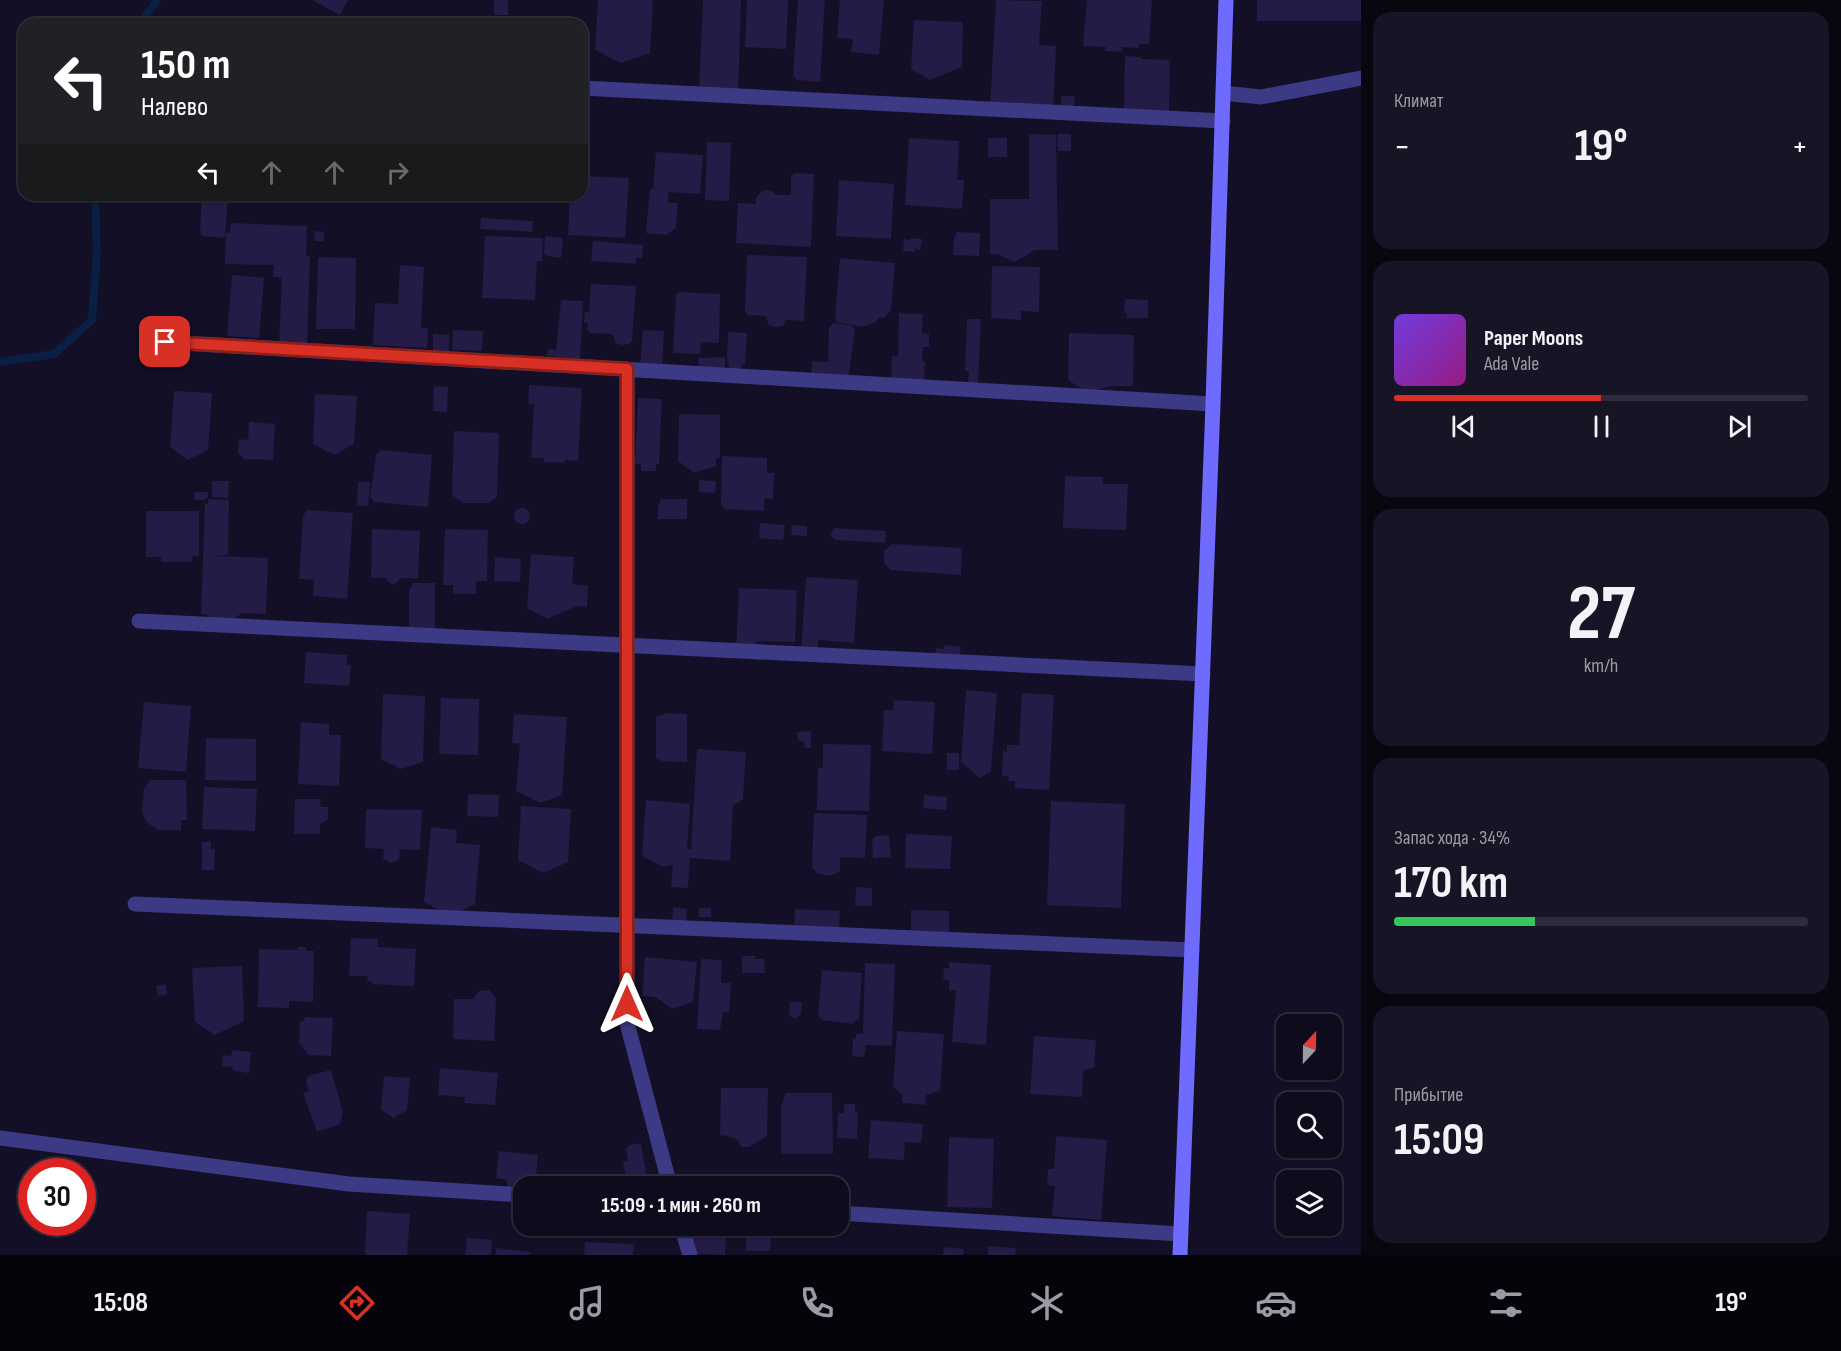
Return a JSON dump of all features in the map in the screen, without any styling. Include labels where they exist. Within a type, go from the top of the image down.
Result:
[{"type":"main road","points":[[1180,1255],[1213,404],[1226,0]]},
{"type":"street","points":[[1223,93],[1261,97],[1361,78]]},
{"type":"street","points":[[588,88],[1222,121]]},
{"type":"street","points":[[165,342],[1213,404]]},
{"type":"street","points":[[627,369],[627,1023],[667,1176]]},
{"type":"street","points":[[139,621],[1203,674]]},
{"type":"street","points":[[135,904],[1192,951]]},
{"type":"street","points":[[0,1138],[349,1184],[513,1194]]},
{"type":"street","points":[[849,1214],[1181,1234]]},
{"type":"street","points":[[684,1236],[690,1255]]},
{"type":"building","points":[[312,0],[348,0],[340,15]]},
{"type":"building","points":[[494,0],[508,0],[508,15],[494,15]]},
{"type":"building","points":[[598,0],[653,0],[650,53],[621,63],[595,50]]},
{"type":"building","points":[[703,0],[741,0],[738,94],[699,89]]},
{"type":"building","points":[[747,0],[788,0],[786,49],[745,47]]},
{"type":"building","points":[[798,0],[825,0],[820,82],[797,80],[793,76]]},
{"type":"building","points":[[840,0],[884,0],[879,55],[851,52],[853,39],[837,38]]},
{"type":"building","points":[[996,0],[1042,1],[1039,45],[1056,46],[1053,110],[990,106]]},
{"type":"building","points":[[1087,0],[1152,0],[1149,44],[1139,44],[1139,48],[1122,47],[1122,52],[1105,51],[1106,47],[1083,46]]},
{"type":"building","points":[[1257,0],[1361,0],[1361,21],[1257,21]]},
{"type":"building","points":[[914,20],[963,22],[962,67],[930,80],[911,69]]},
{"type":"building","points":[[1125,56],[1170,60],[1169,111],[1124,110]]},
{"type":"building","points":[[1061,96],[1075,96],[1074,106],[1061,106]]},
{"type":"building","points":[[1029,134],[1056,135],[1058,250],[1035,250],[1015,262],[997,254],[990,254],[990,199],[1029,199]]},
{"type":"building","points":[[1057,134],[1071,134],[1071,151],[1058,151]]},
{"type":"building","points":[[909,138],[959,141],[957,180],[964,180],[962,209],[905,205]]},
{"type":"building","points":[[988,138],[1007,138],[1007,157],[988,157]]},
{"type":"building","points":[[707,142],[731,143],[729,201],[705,200]]},
{"type":"building","points":[[656,152],[703,155],[700,194],[668,192],[668,203],[678,203],[676,228],[667,235],[646,233]]},
{"type":"building","points":[[795,173],[814,174],[811,247],[736,243],[738,203],[756,204],[756,197],[764,190],[770,190],[777,195],[791,195],[791,176]]},
{"type":"building","points":[[588,176],[629,178],[625,238],[568,235],[570,201],[588,201]]},
{"type":"building","points":[[839,180],[894,184],[891,239],[836,236]]},
{"type":"building","points":[[202,201],[228,201],[225,238],[202,236],[200,232]]},
{"type":"building","points":[[481,218],[533,221],[532,232],[480,229]]},
{"type":"building","points":[[231,223],[307,226],[306,256],[310,256],[307,346],[279,345],[282,277],[273,277],[274,265],[225,264],[226,233],[230,233]]},
{"type":"building","points":[[315,231],[324,232],[324,241],[314,241]]},
{"type":"building","points":[[957,232],[980,233],[979,256],[953,255]]},
{"type":"building","points":[[485,236],[543,238],[542,261],[537,261],[535,300],[482,298]]},
{"type":"building","points":[[545,236],[563,238],[561,258],[544,254]]},
{"type":"building","points":[[910,238],[922,239],[920,250],[903,251],[904,239],[910,240]]},
{"type":"building","points":[[593,241],[643,245],[642,258],[636,258],[636,264],[591,261]]},
{"type":"building","points":[[747,255],[807,257],[804,321],[786,320],[783,326],[774,327],[769,325],[765,316],[748,315],[745,312]]},
{"type":"building","points":[[318,257],[356,258],[355,329],[316,329]]},
{"type":"building","points":[[840,258],[895,263],[891,310],[885,317],[878,318],[876,322],[862,327],[837,322],[835,317]]},
{"type":"building","points":[[400,265],[424,267],[421,328],[428,328],[427,348],[373,345],[375,303],[398,304]]},
{"type":"building","points":[[992,266],[1040,267],[1039,312],[1021,311],[1021,320],[991,318]]},
{"type":"building","points":[[232,275],[264,278],[259,338],[227,336]]},
{"type":"building","points":[[591,284],[636,286],[632,341],[628,344],[616,343],[612,334],[590,333],[587,330],[588,323],[584,323],[585,312],[589,312]]},
{"type":"building","points":[[679,292],[720,294],[719,343],[701,342],[700,354],[673,353],[676,295]]},
{"type":"building","points":[[1125,299],[1148,300],[1148,318],[1127,318],[1127,313],[1124,313]]},
{"type":"building","points":[[561,300],[583,301],[580,362],[556,362],[557,356],[547,356],[548,349],[556,350]]},
{"type":"building","points":[[899,313],[923,314],[922,333],[929,334],[929,347],[923,347],[924,382],[891,380],[892,356],[898,357]]},
{"type":"building","points":[[967,319],[981,319],[978,386],[968,386],[969,371],[965,371]]},
{"type":"building","points":[[833,323],[850,325],[855,329],[848,380],[811,379],[812,361],[828,362],[829,328]]},
{"type":"building","points":[[453,330],[483,331],[482,351],[452,350]]},
{"type":"building","points":[[643,330],[664,331],[662,369],[640,368]]},
{"type":"building","points":[[728,332],[747,333],[745,364],[742,364],[742,370],[729,369],[727,362]]},
{"type":"building","points":[[1069,333],[1134,335],[1133,386],[1111,386],[1088,392],[1071,382],[1068,379]]},
{"type":"building","points":[[433,334],[449,335],[449,353],[433,353]]},
{"type":"building","points":[[725,357],[725,372],[699,372],[698,358]]},
{"type":"building","points":[[529,385],[582,388],[578,461],[543,462],[544,458],[531,458],[534,404],[528,404]]},
{"type":"building","points":[[434,386],[448,387],[447,412],[433,411]]},
{"type":"building","points":[[174,391],[212,393],[208,450],[188,460],[170,447]]},
{"type":"building","points":[[315,394],[357,396],[354,444],[334,455],[313,444]]},
{"type":"building","points":[[638,398],[662,399],[659,464],[656,464],[656,471],[641,471],[641,464],[635,464]]},
{"type":"building","points":[[679,414],[720,415],[720,457],[716,459],[716,466],[694,473],[678,461]]},
{"type":"building","points":[[249,422],[275,424],[273,460],[244,459],[238,453],[239,439],[248,440]]},
{"type":"building","points":[[454,431],[499,433],[497,497],[489,503],[463,503],[452,495]]},
{"type":"building","points":[[381,450],[432,455],[428,507],[374,502],[370,497],[376,455]]},
{"type":"building","points":[[722,456],[767,458],[767,473],[774,473],[773,499],[765,498],[764,511],[725,509],[721,504]]},
{"type":"building","points":[[1065,476],[1103,477],[1103,484],[1128,484],[1126,530],[1063,528]]},
{"type":"building","points":[[699,480],[716,481],[715,493],[699,492]]},
{"type":"building","points":[[214,481],[229,481],[228,498],[212,497]]},
{"type":"building","points":[[358,482],[370,482],[368,506],[357,505]]},
{"type":"building","points":[[194,492],[208,492],[208,498],[194,500]]},
{"type":"building","points":[[208,499],[229,500],[228,555],[216,556],[268,558],[266,614],[243,613],[222,625],[207,615],[201,614],[205,503],[208,504]]},
{"type":"building","points":[[661,499],[687,499],[687,519],[658,519]]},
{"type":"building","points":[[522,508],[530,516],[522,524],[514,516]]},
{"type":"building","points":[[307,510],[353,513],[347,599],[313,596],[314,580],[299,579],[303,516]]},
{"type":"building","points":[[146,511],[199,511],[199,556],[192,556],[192,562],[161,562],[161,557],[146,557]]},
{"type":"building","points":[[760,523],[785,525],[783,540],[759,538]]},
{"type":"building","points":[[792,525],[807,526],[807,536],[791,535]]},
{"type":"building","points":[[835,528],[886,531],[885,543],[835,540],[830,535]]},
{"type":"building","points":[[372,529],[420,531],[418,579],[401,578],[394,585],[386,578],[371,578]]},
{"type":"building","points":[[445,529],[488,530],[487,581],[476,581],[476,594],[453,594],[453,585],[443,585]]},
{"type":"building","points":[[892,544],[962,548],[961,575],[891,570],[884,563],[884,551]]},
{"type":"building","points":[[531,554],[574,557],[572,584],[588,586],[587,607],[577,606],[547,619],[527,608]]},
{"type":"building","points":[[495,557],[521,559],[520,582],[494,581]]},
{"type":"building","points":[[806,577],[858,580],[854,643],[818,640],[818,653],[801,652]]},
{"type":"building","points":[[413,583],[435,583],[435,631],[409,631],[409,590]]},
{"type":"building","points":[[739,588],[797,590],[795,642],[756,641],[756,653],[736,652]]},
{"type":"building","points":[[944,645],[961,647],[959,659],[936,654],[936,648],[943,649]]},
{"type":"building","points":[[306,652],[347,655],[347,665],[351,665],[349,686],[304,683]]},
{"type":"building","points":[[966,690],[997,693],[991,771],[980,778],[961,762]]},
{"type":"building","points":[[1022,693],[1054,695],[1049,790],[1015,788],[1015,781],[1008,781],[1009,777],[1002,776],[1003,751],[1007,752],[1007,745],[1019,745]]},
{"type":"building","points":[[383,694],[425,696],[423,762],[401,769],[381,759]]},
{"type":"building","points":[[441,698],[479,699],[478,755],[439,754]]},
{"type":"building","points":[[894,700],[935,702],[932,754],[882,751],[884,710],[893,710]]},
{"type":"building","points":[[144,702],[191,706],[186,772],[138,768]]},
{"type":"building","points":[[666,713],[687,714],[687,762],[662,761],[656,758],[656,717]]},
{"type":"building","points":[[514,714],[567,717],[562,795],[541,803],[516,791],[520,744],[512,743]]},
{"type":"building","points":[[301,722],[329,724],[329,735],[341,735],[339,786],[298,784]]},
{"type":"building","points":[[811,731],[811,748],[805,748],[804,741],[798,741],[797,732]]},
{"type":"building","points":[[206,738],[256,739],[256,781],[205,780]]},
{"type":"building","points":[[823,744],[871,745],[869,811],[817,810],[818,767],[823,768]]},
{"type":"building","points":[[697,749],[746,752],[743,799],[733,806],[730,861],[690,858],[688,888],[671,887],[673,864],[664,867],[644,857],[642,853],[646,800],[690,804],[687,849],[691,849]]},
{"type":"building","points":[[947,753],[959,753],[959,770],[947,770]]},
{"type":"building","points":[[150,780],[186,780],[187,820],[181,820],[181,830],[158,830],[146,822],[142,811],[144,789]]},
{"type":"building","points":[[204,787],[257,789],[255,831],[202,829]]},
{"type":"building","points":[[468,794],[499,795],[498,817],[467,816]]},
{"type":"building","points":[[924,795],[947,797],[946,810],[923,808]]},
{"type":"building","points":[[295,799],[321,799],[320,807],[328,807],[328,820],[320,824],[320,834],[294,834]]},
{"type":"building","points":[[1051,801],[1125,804],[1121,908],[1047,905]]},
{"type":"building","points":[[521,806],[571,809],[568,862],[543,873],[518,860]]},
{"type":"building","points":[[366,809],[422,810],[420,850],[400,849],[399,859],[391,863],[383,859],[384,849],[365,848]]},
{"type":"building","points":[[814,813],[867,815],[865,858],[840,857],[840,871],[830,876],[819,874],[812,868]]},
{"type":"building","points":[[431,827],[457,830],[456,843],[480,845],[475,904],[451,916],[424,902]]},
{"type":"building","points":[[906,834],[952,836],[950,869],[905,868]]},
{"type":"building","points":[[889,835],[891,857],[873,858],[872,840],[876,836]]},
{"type":"building","points":[[202,842],[211,842],[211,849],[215,849],[214,870],[202,870]]},
{"type":"building","points":[[856,887],[872,888],[872,906],[855,906]]},
{"type":"building","points":[[673,907],[687,909],[686,924],[672,923]]},
{"type":"building","points":[[699,908],[711,908],[711,917],[699,917]]},
{"type":"building","points":[[795,909],[840,911],[839,930],[794,928]]},
{"type":"building","points":[[911,910],[949,911],[949,936],[911,936]]},
{"type":"building","points":[[351,938],[378,939],[378,947],[416,949],[414,986],[371,984],[372,981],[367,981],[368,976],[349,976]]},
{"type":"building","points":[[297,947],[306,947],[306,951],[314,951],[313,1002],[289,1001],[289,1008],[258,1007],[259,949],[297,950]]},
{"type":"building","points":[[742,956],[764,959],[765,973],[742,973]]},
{"type":"building","points":[[645,957],[697,962],[693,1002],[672,1009],[656,997],[642,996]]},
{"type":"building","points":[[701,959],[722,960],[721,983],[731,983],[729,1013],[723,1012],[720,1030],[697,1029]]},
{"type":"building","points":[[949,962],[991,965],[986,1045],[952,1042],[956,990],[949,990],[949,980],[943,979],[944,968],[949,968]]},
{"type":"building","points":[[865,963],[895,964],[892,1046],[866,1045],[864,1057],[852,1056],[853,1039],[856,1039],[856,1034],[863,1034]]},
{"type":"building","points":[[242,966],[244,1021],[215,1035],[195,1022],[192,968]]},
{"type":"building","points":[[822,970],[862,973],[859,1018],[852,1024],[822,1020],[818,1015]]},
{"type":"building","points":[[166,984],[167,994],[158,996],[156,986]]},
{"type":"building","points":[[489,990],[496,998],[494,1041],[453,1039],[454,999],[473,999],[479,991]]},
{"type":"building","points":[[790,1002],[802,1002],[801,1014],[795,1019],[789,1014]]},
{"type":"building","points":[[305,1017],[333,1018],[331,1056],[309,1055],[299,1043],[300,1021],[304,1021]]},
{"type":"building","points":[[897,1031],[944,1034],[940,1091],[926,1095],[925,1105],[902,1103],[902,1094],[893,1087]]},
{"type":"building","points":[[1034,1036],[1096,1040],[1094,1067],[1083,1071],[1082,1097],[1030,1094]]},
{"type":"building","points":[[232,1050],[251,1052],[249,1073],[234,1071],[232,1067],[222,1066],[223,1055],[231,1056]]},
{"type":"building","points":[[440,1068],[498,1073],[495,1105],[464,1103],[465,1097],[438,1095]]},
{"type":"building","points":[[331,1070],[343,1112],[340,1124],[317,1132],[303,1093],[309,1091],[306,1082],[308,1076]]},
{"type":"building","points":[[384,1076],[410,1078],[407,1110],[393,1118],[381,1109]]},
{"type":"building","points":[[721,1088],[768,1088],[767,1136],[749,1147],[742,1147],[737,1140],[720,1135]]},
{"type":"building","points":[[786,1093],[832,1093],[833,1154],[781,1154],[781,1106]]},
{"type":"building","points":[[844,1104],[855,1104],[855,1111],[858,1112],[857,1139],[837,1138],[838,1113],[844,1113]]},
{"type":"building","points":[[871,1120],[923,1124],[921,1143],[905,1142],[904,1160],[868,1158]]},
{"type":"building","points":[[1056,1136],[1107,1140],[1101,1220],[1052,1216],[1055,1186],[1047,1185],[1048,1169],[1054,1169]]},
{"type":"building","points":[[949,1137],[994,1139],[992,1208],[947,1207]]},
{"type":"building","points":[[641,1143],[646,1176],[625,1176],[623,1162],[628,1161],[626,1149],[629,1145]]},
{"type":"building","points":[[499,1151],[538,1155],[536,1176],[513,1176],[513,1189],[507,1186],[507,1180],[496,1178]]},
{"type":"building","points":[[367,1211],[410,1214],[407,1255],[367,1255],[365,1252]]},
{"type":"building","points":[[693,1236],[726,1236],[725,1255],[697,1254],[692,1249]]},
{"type":"building","points":[[746,1236],[771,1236],[770,1251],[746,1251]]},
{"type":"building","points":[[467,1238],[492,1240],[491,1255],[465,1255]]},
{"type":"building","points":[[585,1242],[634,1244],[633,1255],[584,1255]]},
{"type":"building","points":[[988,1246],[1016,1248],[1015,1255],[988,1255]]},
{"type":"building","points":[[944,1247],[964,1249],[963,1255],[943,1255]]},
{"type":"building","points":[[496,1248],[530,1252],[529,1255],[496,1255]]},
{"type":"waterway","points":[[144,18],[157,0]]},
{"type":"waterway","points":[[0,362],[54,354],[92,320],[97,253],[95,201]]},
{"type":"route","points":[[165,342],[627,369],[627,1004]]}]
